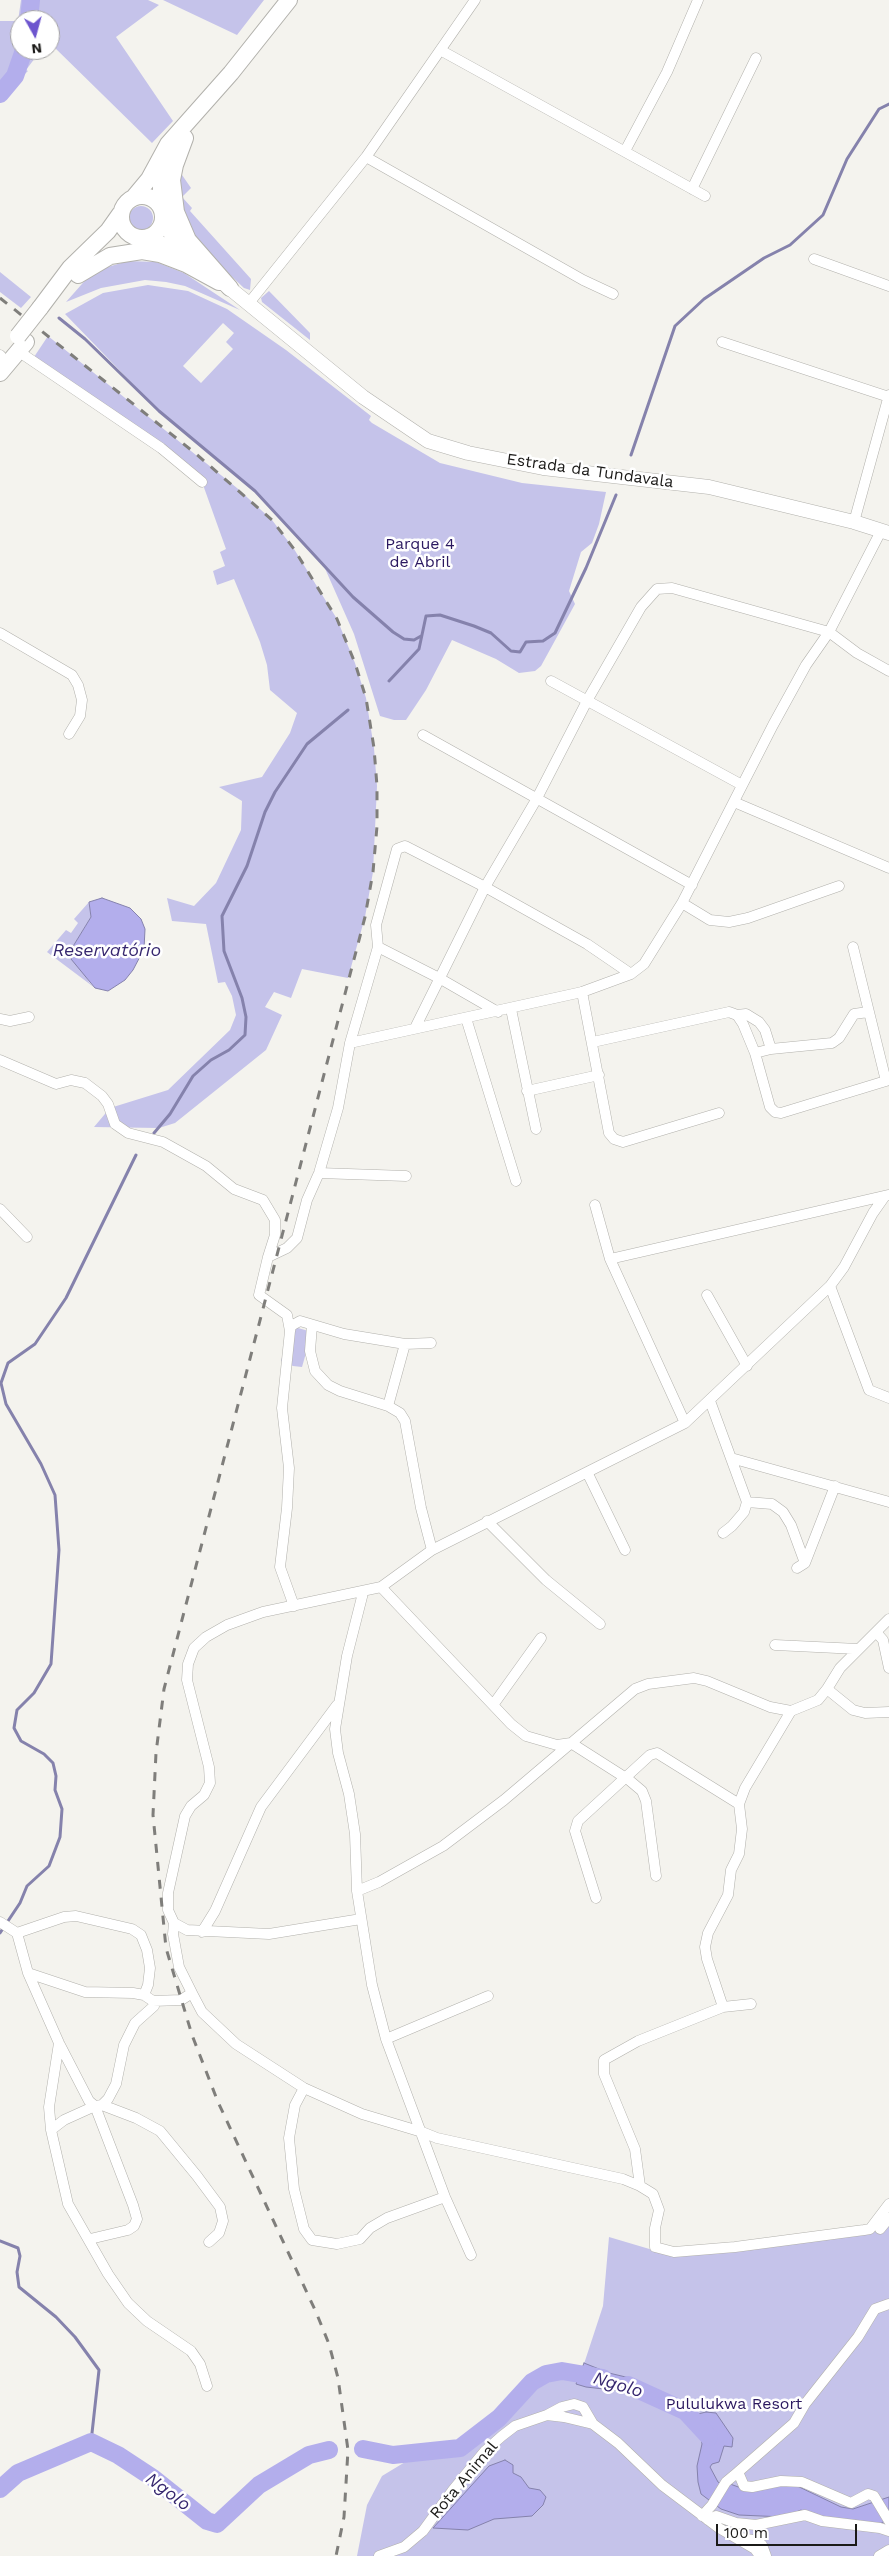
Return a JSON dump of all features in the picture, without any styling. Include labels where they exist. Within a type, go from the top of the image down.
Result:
[{"type":"main road","points":[[134,198],[151,176],[168,144],[231,73],[289,0]]},
{"type":"main road","points":[[43,312],[101,254],[151,237],[161,228],[161,178],[166,166],[231,73]]},
{"type":"main road","points":[[185,138],[175,165],[172,180],[176,212],[188,240],[230,288]]},
{"type":"main road","points":[[0,373],[43,312],[70,268],[108,231],[127,202],[134,198],[146,196],[152,198],[162,211]]},
{"type":"main road","name":"Estrada da Tundavala","points":[[162,211],[168,230],[176,242],[198,264]]},
{"type":"main road","points":[[120,214],[126,232],[141,239]]},
{"type":"main road","name":"Estrada da Tundavala","points":[[141,239],[159,242],[198,264],[249,302],[363,397],[428,442],[468,453],[543,468],[710,487],[854,522],[885,532]]},
{"type":"main road","points":[[78,275],[110,256],[142,252],[160,254],[186,264],[230,288]]},
{"type":"main road","points":[[0,357],[21,343]]},
{"type":"street","points":[[249,302],[366,158],[442,51],[475,0]]},
{"type":"street","points":[[625,151],[667,72],[698,0]]},
{"type":"street","points":[[442,51],[705,196]]},
{"type":"street","points":[[692,189],[756,58]]},
{"type":"street","points":[[366,158],[583,280],[613,294]]},
{"type":"street","points":[[814,259],[889,286]]},
{"type":"street","points":[[722,342],[889,396],[854,522]]},
{"type":"street","points":[[21,343],[161,448],[202,482]]},
{"type":"street","points":[[350,1043],[582,992],[631,974],[644,964],[682,903],[742,785],[802,674],[829,632],[885,532]]},
{"type":"street","points":[[415,1028],[486,887],[536,800],[588,699],[641,607],[657,589],[672,588],[829,632],[857,653],[889,670]]},
{"type":"street","points":[[0,633],[72,675],[78,685],[82,700],[80,716],[69,734]]},
{"type":"street","points":[[551,681],[588,699],[742,785]]},
{"type":"street","points":[[423,735],[536,800],[692,885]]},
{"type":"street","points":[[734,802],[889,868]]},
{"type":"street","points":[[268,1257],[287,1248],[297,1238],[307,1200],[320,1173],[338,1108],[350,1043],[378,947],[376,925],[398,849],[405,846],[486,887],[587,944],[631,974]]},
{"type":"street","points":[[682,903],[710,920],[729,922],[748,918],[839,886]]},
{"type":"street","points":[[378,947],[440,978],[498,1012]]},
{"type":"street","points":[[737,1015],[743,1024],[755,1053],[770,1107],[775,1112],[781,1113],[888,1081],[868,1012],[853,947]]},
{"type":"street","points":[[582,992],[609,1132],[614,1139],[623,1142],[719,1113]]},
{"type":"street","points":[[511,1009],[526,1091],[536,1129]]},
{"type":"street","points":[[593,1042],[729,1012],[737,1015],[746,1014],[759,1022],[765,1030],[771,1049]]},
{"type":"street","points":[[755,1053],[771,1049],[832,1043],[839,1038],[854,1014],[868,1012]]},
{"type":"street","points":[[0,1019],[10,1021],[29,1017]]},
{"type":"street","points":[[466,1018],[516,1181]]},
{"type":"street","points":[[0,1060],[56,1084],[71,1080],[85,1083],[102,1096],[108,1104],[115,1124],[128,1133],[163,1142],[206,1166],[234,1190],[263,1200],[275,1220],[275,1235],[259,1295],[287,1316],[290,1331]]},
{"type":"street","points":[[526,1091],[598,1076]]},
{"type":"street","points":[[320,1173],[406,1176]]},
{"type":"street","points":[[610,1259],[887,1195]]},
{"type":"street","points":[[887,1195],[844,1267],[830,1286],[685,1423],[432,1550],[381,1587],[363,1593],[263,1612],[227,1624],[206,1637],[194,1648],[188,1664],[187,1680],[209,1767],[210,1783],[204,1795],[191,1806],[185,1816],[168,1893],[168,1910],[174,1923],[173,1934],[178,1967],[202,2012],[236,2044],[304,2088],[362,2114],[437,2138],[622,2179],[640,2186],[652,2194],[659,2210],[655,2228],[655,2247],[674,2252],[735,2247],[870,2228],[889,2204]]},
{"type":"street","points":[[595,1205],[610,1259],[685,1423]]},
{"type":"street","points":[[0,1209],[27,1237]]},
{"type":"street","points":[[830,1286],[869,1390],[889,1398]]},
{"type":"street","points":[[708,1295],[747,1366]]},
{"type":"street","points":[[294,1606],[280,1567],[287,1508],[289,1468],[282,1408],[291,1326],[300,1322],[344,1334],[406,1344],[431,1343]]},
{"type":"street","points":[[312,1325],[310,1351],[315,1371],[328,1385],[340,1391],[388,1406],[400,1413],[405,1421],[421,1508],[432,1550]]},
{"type":"street","points":[[388,1406],[406,1344]]},
{"type":"street","points":[[710,1401],[747,1502],[744,1512],[732,1526],[722,1533]]},
{"type":"street","points":[[731,1458],[889,1502]]},
{"type":"street","points":[[587,1472],[625,1550]]},
{"type":"street","points":[[747,1502],[772,1504],[783,1512],[791,1525],[801,1566],[835,1486]]},
{"type":"street","points":[[487,1521],[546,1580],[600,1624]]},
{"type":"street","points":[[381,1587],[493,1705],[526,1736],[557,1745],[571,1743],[642,1791],[646,1801],[656,1876]]},
{"type":"street","points":[[363,1593],[338,1704],[335,1729],[350,1802],[361,1919],[372,1986],[386,2039],[445,2198],[471,2255]]},
{"type":"street","points":[[358,1891],[379,1882],[443,1846],[504,1800],[635,1689],[648,1684],[694,1678],[707,1681],[770,1707],[791,1711],[818,1700],[827,1690],[840,1668],[885,1625]]},
{"type":"street","points":[[885,1625],[883,1640],[889,1668]]},
{"type":"street","points":[[493,1705],[541,1638]]},
{"type":"street","points":[[775,1645],[858,1649]]},
{"type":"street","points":[[827,1690],[853,1710],[865,1713],[889,1712]]},
{"type":"street","points":[[202,1932],[215,1911],[261,1807],[338,1704]]},
{"type":"street","points":[[723,2007],[712,1979],[705,1947],[708,1933],[728,1895],[731,1870],[739,1854],[742,1829],[739,1804],[749,1782],[791,1711]]},
{"type":"street","points":[[596,1898],[576,1831],[578,1821],[584,1813],[650,1755],[657,1754],[739,1804]]},
{"type":"street","points":[[15,1932],[64,1917],[76,1916],[132,1929],[141,1935],[147,1950],[150,1968],[148,1998],[154,2006],[135,2023],[124,2044],[116,2084],[108,2100],[99,2106],[64,2120],[51,2130]]},
{"type":"street","points":[[174,1923],[187,1930],[202,1932],[269,1934],[361,1919]]},
{"type":"street","points":[[1,1922],[15,1932],[28,1973],[59,2043],[89,2101],[136,2118],[160,2131],[220,2207],[223,2221],[219,2233],[209,2242]]},
{"type":"street","points":[[28,1973],[84,1992],[181,2000],[192,1993]]},
{"type":"street","points":[[386,2039],[488,1996]]},
{"type":"street","points":[[640,2186],[635,2149],[604,2074],[604,2060],[638,2041],[723,2007],[751,2004]]},
{"type":"street","points":[[59,2043],[50,2107],[51,2130],[68,2204],[90,2239],[108,2274],[128,2302],[148,2321],[191,2351],[200,2364],[207,2386]]},
{"type":"street","points":[[304,2088],[296,2105],[289,2138],[294,2189],[304,2229],[312,2240],[337,2244],[360,2239],[370,2228],[387,2218],[445,2198]]},
{"type":"street","points":[[90,2239],[128,2230],[134,2226],[137,2219],[99,2106]]},
{"type":"street","points":[[880,2229],[889,2218]]},
{"type":"street","points":[[705,2518],[726,2483],[794,2424],[806,2404],[858,2337],[875,2309],[889,2304]]},
{"type":"street","points":[[547,2415],[562,2407],[574,2404],[583,2407],[593,2424]]},
{"type":"street","name":"Rota Animal","points":[[379,2556],[404,2547],[422,2532],[452,2490],[485,2451],[502,2436],[515,2426],[547,2415],[593,2424],[618,2444],[662,2486],[705,2518],[755,2549],[760,2556]]},
{"type":"street","points":[[738,2472],[744,2486],[752,2488],[781,2481],[802,2482],[828,2492],[841,2501],[851,2504],[868,2494],[874,2496],[889,2521]]},
{"type":"street","points":[[705,2518],[716,2516],[736,2523],[756,2525],[805,2515],[822,2521],[880,2528],[889,2531]]},
{"type":"street","points":[[737,2538],[756,2541],[762,2546],[766,2556]]},
{"type":"street","points":[[879,2556],[889,2550]]},
{"type":"green space","points":[[21,0],[148,0],[159,5],[116,37],[173,121],[152,143],[60,53],[60,10],[20,10]]},
{"type":"green space","points":[[163,0],[264,0],[237,35]]},
{"type":"green space","points":[[0,21],[10,21],[10,60],[34,60],[26,70],[28,71],[0,98]]},
{"type":"green space","points":[[180,172],[191,188],[182,197],[192,208],[190,211],[251,279],[250,290],[244,288],[213,259],[191,232],[179,202]]},
{"type":"green space","points":[[141,206],[146,207],[152,213],[152,223],[146,229],[141,230],[136,229],[130,223],[129,218],[130,213],[136,207]]},
{"type":"green space","points":[[128,261],[156,262],[184,273],[240,310],[185,286],[145,280],[101,288],[66,302],[89,276],[101,269]]},
{"type":"green space","points":[[0,272],[31,297],[21,308],[0,292]]},
{"type":"green space","name":"Parque 4 de Abril","points":[[148,285],[188,291],[227,309],[286,350],[371,416],[369,420],[372,423],[440,463],[522,483],[606,492],[599,524],[592,543],[581,552],[569,591],[575,604],[541,666],[535,671],[519,673],[496,659],[452,640],[426,690],[406,720],[394,720],[380,716],[354,634],[323,564],[255,491],[159,411],[65,314],[103,293]],"holes":[[[223,323],[234,333],[226,342],[233,349],[201,383],[183,366]]]},
{"type":"green space","points":[[269,291],[310,333],[310,340],[262,302],[261,298]]},
{"type":"green space","points":[[48,336],[237,488],[272,520],[294,549],[337,619],[355,663],[366,698],[374,748],[377,786],[373,872],[365,917],[348,978],[302,969],[291,998],[274,992],[265,1007],[282,1015],[266,1050],[175,1123],[159,1128],[94,1127],[110,1108],[168,1090],[230,1030],[236,1015],[232,996],[225,982],[218,983],[206,924],[172,921],[167,898],[194,906],[216,883],[241,830],[242,801],[219,787],[262,777],[290,733],[297,713],[270,690],[267,665],[260,642],[234,579],[217,585],[213,571],[225,566],[220,552],[226,549],[202,482],[32,360]]},
{"type":"green space","points":[[89,902],[91,917],[72,948],[89,982],[95,988],[47,952],[66,930],[71,933],[78,923],[74,919]]},
{"type":"green space","points":[[291,1326],[312,1332],[302,1367],[293,1366],[281,1361]]},
{"type":"green space","name":"Pululukwa Resort","points":[[889,2208],[889,2556],[357,2556],[367,2505],[382,2476],[420,2453],[460,2448],[499,2418],[532,2382],[546,2374],[562,2371],[581,2373],[603,2306],[609,2237],[673,2256],[872,2231]]},
{"type":"water","name":"Reservatório","points":[[102,898],[130,908],[141,919],[145,929],[144,949],[133,970],[125,980],[108,991],[95,988],[71,959],[72,948],[91,917],[89,902]]},
{"type":"water","points":[[584,2363],[609,2373],[634,2379],[645,2386],[648,2394],[586,2387],[576,2384]]},
{"type":"water","points":[[706,2412],[716,2413],[733,2438],[732,2447],[724,2446],[719,2462],[712,2464],[710,2467],[718,2482],[727,2488],[730,2484],[744,2489],[793,2484],[841,2507],[853,2509],[889,2497],[889,2523],[886,2520],[880,2524],[815,2517],[801,2510],[784,2517],[739,2515],[721,2509],[701,2494],[698,2482],[697,2466],[702,2444],[701,2438],[692,2425],[698,2414]]},
{"type":"water","points":[[505,2460],[513,2465],[513,2473],[521,2477],[529,2488],[540,2490],[546,2497],[543,2505],[532,2516],[494,2519],[468,2530],[433,2528],[489,2466]]},
{"type":"waterway","points":[[30,10],[31,0]]},
{"type":"waterway","points":[[0,94],[15,76],[21,60]]},
{"type":"waterway","points":[[631,455],[675,326],[704,299],[764,258],[790,245],[823,215],[847,159],[879,109],[889,104]]},
{"type":"waterway","points":[[59,318],[85,339],[159,411],[255,491],[353,597],[393,632],[404,639],[414,640],[421,636]]},
{"type":"waterway","points":[[389,681],[419,649],[426,616],[440,615],[474,626],[491,633],[511,651],[520,652],[526,642],[543,641],[555,633],[586,568],[616,495]]},
{"type":"waterway","points":[[154,1133],[170,1114],[193,1076],[211,1060],[229,1050],[245,1035],[246,1017],[242,998],[224,951],[222,916],[247,866],[265,812],[275,792],[307,744],[348,710]]},
{"type":"waterway","points":[[0,1933],[20,1903],[27,1886],[49,1866],[60,1837],[62,1809],[55,1790],[56,1776],[53,1763],[44,1754],[21,1741],[14,1728],[17,1710],[34,1693],[51,1664],[59,1550],[55,1495],[41,1464],[6,1404],[1,1383],[8,1363],[35,1344],[66,1298],[136,1155]]},
{"type":"waterway","points":[[0,2241],[18,2248],[20,2256],[17,2272],[19,2287],[56,2317],[75,2337],[99,2370],[91,2442]]},
{"type":"waterway","name":"Ngolo","points":[[363,2449],[393,2455],[460,2448],[499,2418],[532,2382],[546,2374],[562,2371],[603,2378]]},
{"type":"waterway","name":"Ngolo","points":[[628,2385],[685,2411],[709,2437]]},
{"type":"waterway","name":"Ngolo","points":[[0,2489],[18,2473],[91,2442],[118,2455],[153,2478],[207,2521],[217,2524],[259,2485],[309,2455],[329,2450]]},
{"type":"railway","points":[[0,298],[195,453],[272,520],[294,549],[337,619],[355,663],[366,698],[374,748],[377,786],[377,826],[373,872],[365,917],[164,1689],[156,1753],[153,1815],[166,1948],[192,2035],[218,2102],[316,2312],[329,2344],[338,2378],[348,2450],[344,2517],[336,2556]]}]
